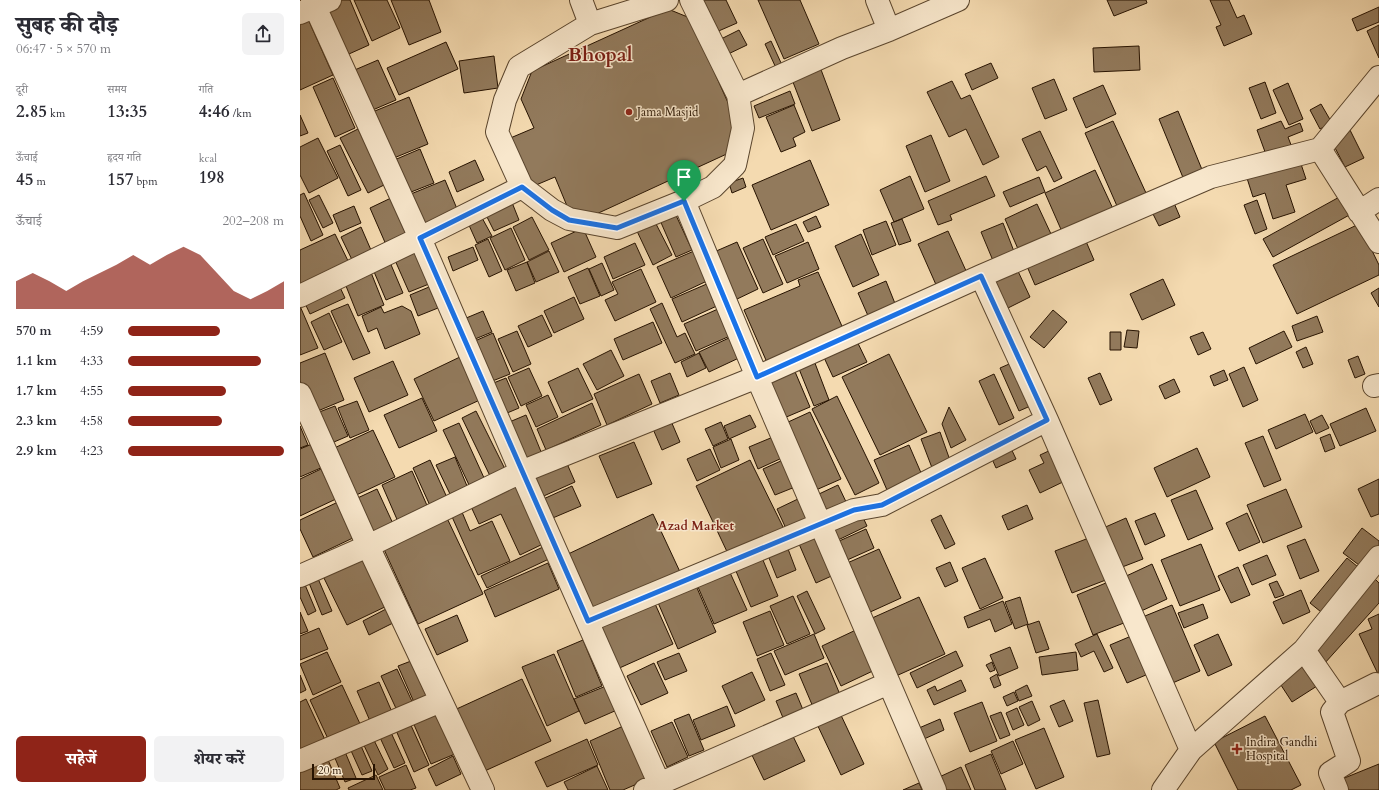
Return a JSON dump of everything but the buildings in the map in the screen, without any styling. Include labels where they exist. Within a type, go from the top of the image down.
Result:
[{"type":"street","points":[[581,0],[590,24]]},
{"type":"street","points":[[667,0],[590,24],[519,67],[505,100],[497,132],[522,187],[552,210],[569,220],[617,228],[684,201],[712,187],[735,165],[742,128],[738,95],[691,0]]},
{"type":"street","points":[[877,0],[889,30]]},
{"type":"street","points":[[738,95],[842,48],[889,30],[958,0]]},
{"type":"street","points":[[314,5],[420,238],[521,472],[588,621],[656,788],[889,683]]},
{"type":"street","points":[[300,576],[368,546],[521,472],[757,377],[981,276],[1211,177],[1320,149],[1379,77]]},
{"type":"street","points":[[1320,149],[1379,242]]},
{"type":"street","points":[[300,296],[522,187]]},
{"type":"street","points":[[1359,212],[1379,200]]},
{"type":"street","points":[[684,201],[757,377],[935,790]]},
{"type":"street","points":[[981,276],[1047,420],[1191,750]]},
{"type":"street","points":[[300,394],[368,546],[483,790]]},
{"type":"street","points":[[588,621],[854,510],[882,505],[1047,420]]},
{"type":"street","points":[[1163,790],[1191,750],[1304,650],[1379,557]]},
{"type":"street","points":[[1304,650],[1340,702]]},
{"type":"street","points":[[1337,790],[1330,773],[1349,761],[1332,712],[1340,702],[1376,684]]},
{"type":"street","points":[[300,761],[441,701]]},
{"type":"place","name":"Jama Masjid","points":[[629,112]]},
{"type":"place","name":"Indira Gandhi Hospital","points":[[1237,749]]},
{"type":"district","name":"Bhopal","points":[[600,54]]},
{"type":"district","name":"Azad Market","points":[[696,526]]},
{"type":"route","points":[[522,187],[552,210],[569,220],[617,228],[684,201],[757,377],[981,276],[1047,420],[882,505],[854,510],[588,621],[521,472],[420,238],[522,187]]}]
